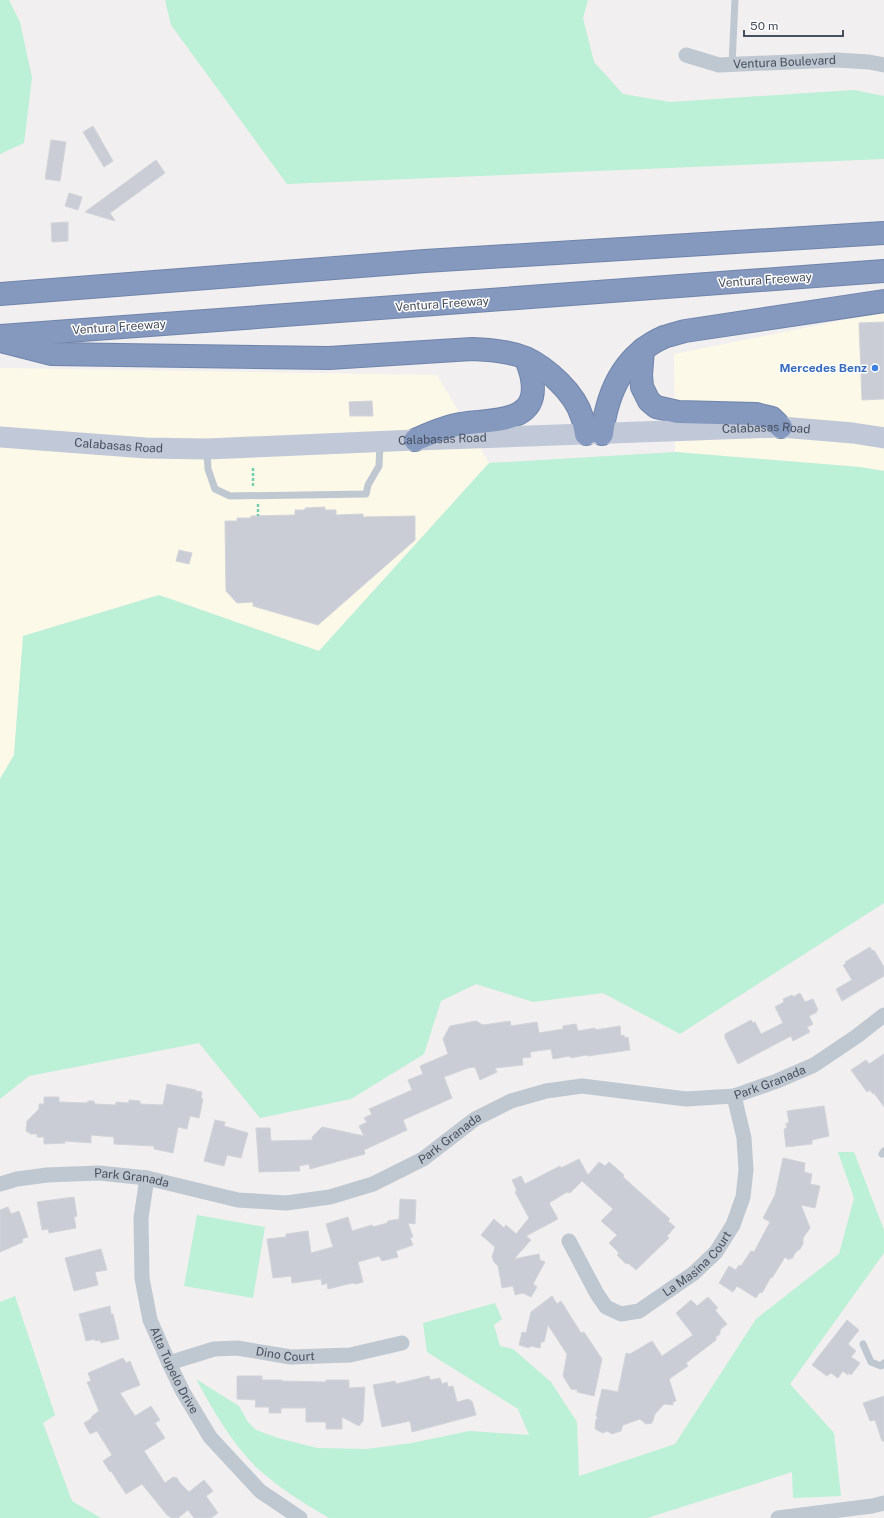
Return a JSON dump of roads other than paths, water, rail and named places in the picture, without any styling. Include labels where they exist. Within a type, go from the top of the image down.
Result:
[{"type":"highway","points":[[0,294],[425,261],[878,232]]},
{"type":"highway","name":"Ventura Freeway","points":[[0,336],[884,271]]},
{"type":"highway","points":[[594,434],[605,413],[617,380],[626,366],[643,349],[664,337],[685,332],[884,301]]},
{"type":"highway","points":[[0,340],[52,354],[329,358],[472,350],[490,350],[509,353],[526,359],[550,374],[560,383],[575,403],[594,434]]},
{"type":"highway","points":[[643,349],[640,375],[642,387],[649,401],[656,407],[678,412],[756,414],[772,418],[781,427]]},
{"type":"highway","points":[[414,440],[460,424],[504,420],[523,412],[531,402],[533,391],[532,378],[526,359]]},
{"type":"main road","name":"Calabasas Road","points":[[0,437],[146,448],[207,449],[781,427],[853,433],[884,438]]},
{"type":"street","name":"Ventura Boulevard","points":[[686,55],[719,65],[836,60],[869,62],[884,65]]},
{"type":"street","name":"Park Granada","points":[[0,1184],[16,1179],[47,1175],[99,1173],[147,1178],[238,1200],[286,1203],[330,1197],[373,1184],[424,1159],[475,1119],[511,1101],[546,1090],[582,1086],[686,1098],[734,1096],[777,1081],[814,1065],[858,1036],[884,1015]]},
{"type":"street","name":"La Masina Court","points":[[569,1241],[601,1301],[606,1307],[621,1314],[639,1311],[694,1273],[716,1252],[733,1225],[743,1197],[746,1170],[744,1138],[734,1096]]},
{"type":"street","name":"Alta Tupelo Drive","points":[[147,1178],[141,1218],[142,1278],[150,1320],[169,1363],[183,1392],[210,1437],[260,1492],[300,1518]]},
{"type":"street","name":"Dino Court","points":[[169,1363],[214,1348],[237,1348],[291,1357],[350,1355],[402,1343]]},
{"type":"street","points":[[778,1518],[872,1506],[884,1503]]},
{"type":"lane","points":[[732,64],[735,0]]},
{"type":"lane","points":[[207,449],[208,470],[216,489],[230,496],[366,494],[368,485],[379,466],[380,442]]},
{"type":"lane","points":[[863,1344],[871,1362],[881,1366],[884,1363]]},
{"type":"place","name":"Mercedes Benz","points":[[875,368]]}]
